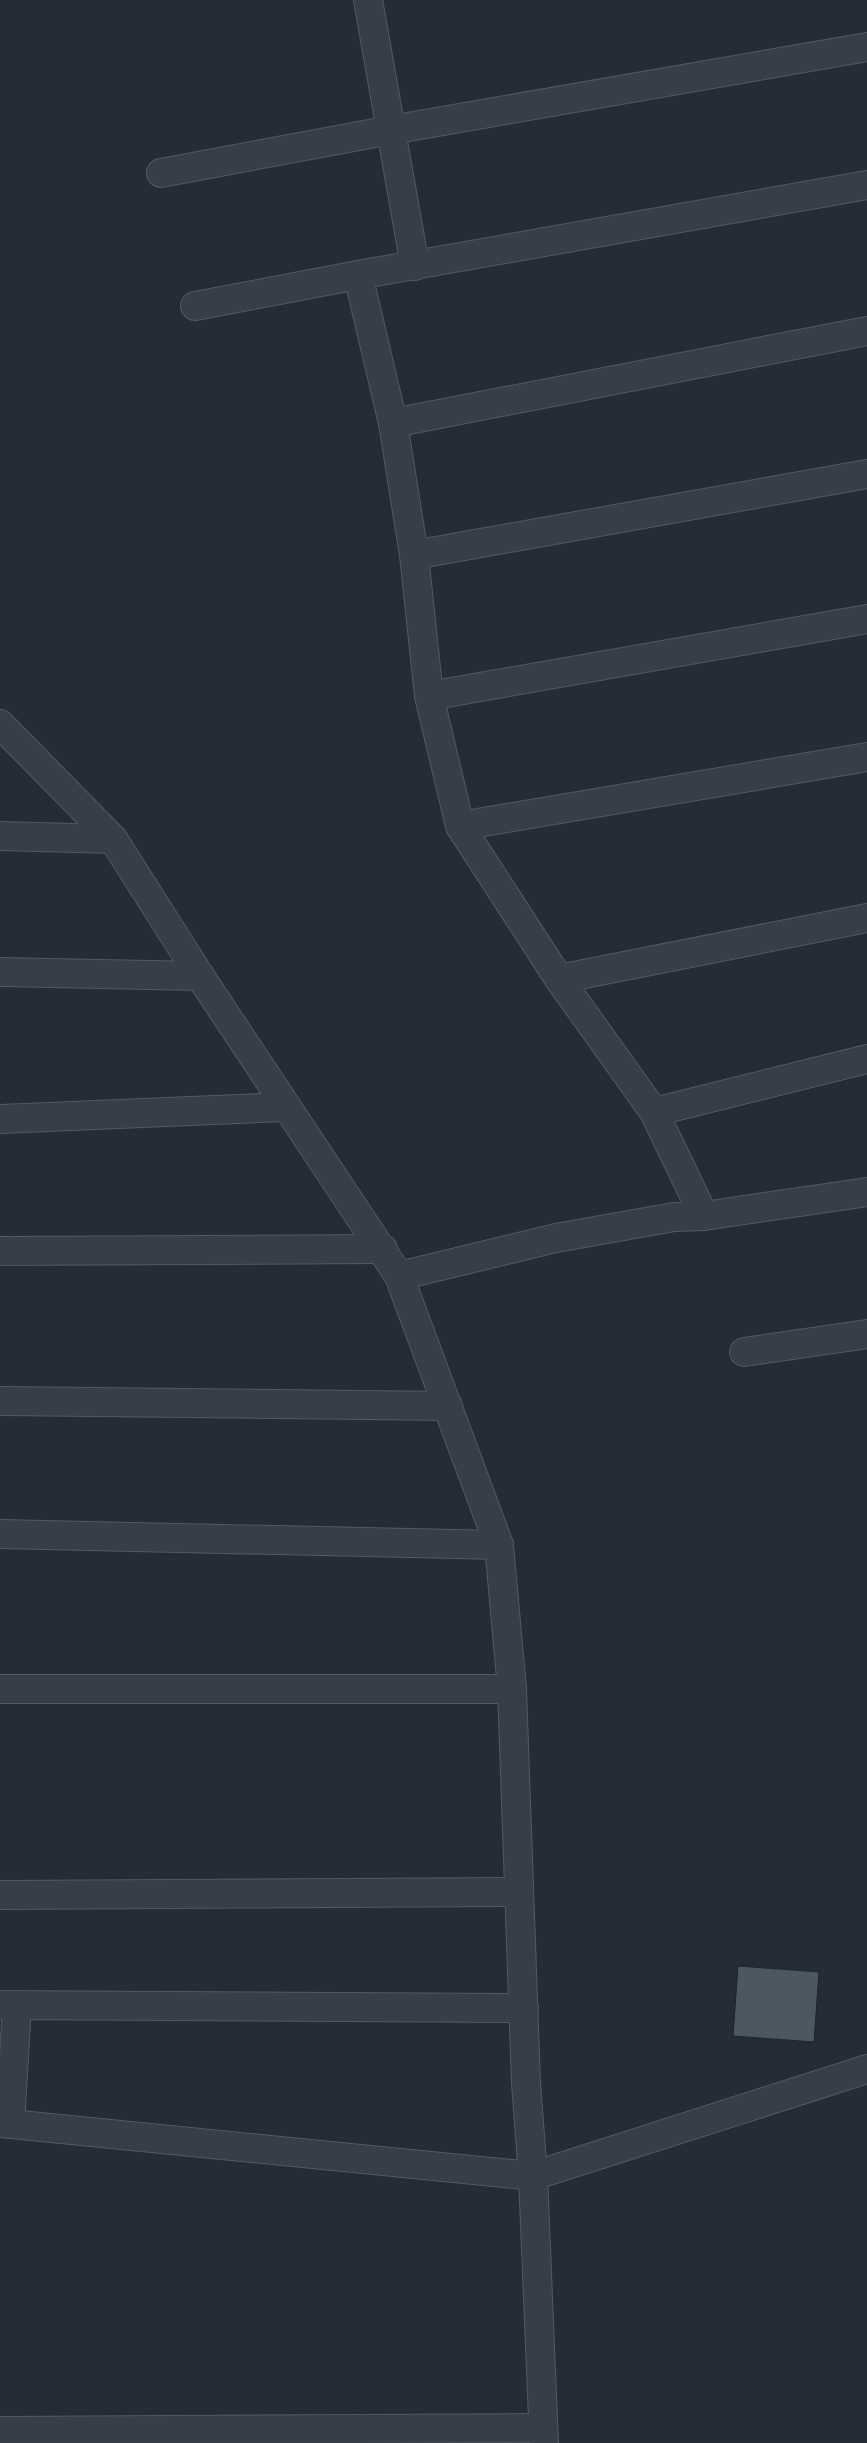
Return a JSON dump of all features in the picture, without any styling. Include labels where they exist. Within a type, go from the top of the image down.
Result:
[{"type":"street","points":[[368,0],[415,266]]},
{"type":"street","points":[[160,173],[391,130],[867,47]]},
{"type":"street","points":[[195,306],[358,275],[867,185]]},
{"type":"street","points":[[358,275],[393,423],[414,555],[429,696],[460,826],[559,979],[654,1112],[704,1216]]},
{"type":"street","points":[[393,423],[867,331]]},
{"type":"street","points":[[414,555],[867,474]]},
{"type":"street","points":[[429,696],[867,619]]},
{"type":"street","points":[[0,724],[114,839],[285,1107],[383,1249],[399,1276],[499,1545],[512,1689],[526,2082],[534,2176],[544,2435],[0,2431]]},
{"type":"street","points":[[460,826],[867,757]]},
{"type":"street","points":[[0,836],[114,839]]},
{"type":"street","points":[[559,979],[867,918]]},
{"type":"street","points":[[0,972],[200,976]]},
{"type":"street","points":[[654,1112],[867,1059]]},
{"type":"street","points":[[0,1119],[285,1107]]},
{"type":"street","points":[[399,1276],[556,1238],[674,1217],[704,1216],[867,1192]]},
{"type":"street","points":[[0,1251],[383,1249]]},
{"type":"street","points":[[744,1352],[867,1334]]},
{"type":"street","points":[[0,1401],[448,1406]]},
{"type":"street","points":[[0,1534],[499,1545]]},
{"type":"street","points":[[0,1689],[512,1689]]},
{"type":"street","points":[[0,1895],[519,1892]]},
{"type":"street","points":[[524,2008],[9,2006],[5,2124],[534,2176],[867,2069]]},
{"type":"building","points":[[738,1966],[819,1972],[814,2042],[733,2036]]}]
